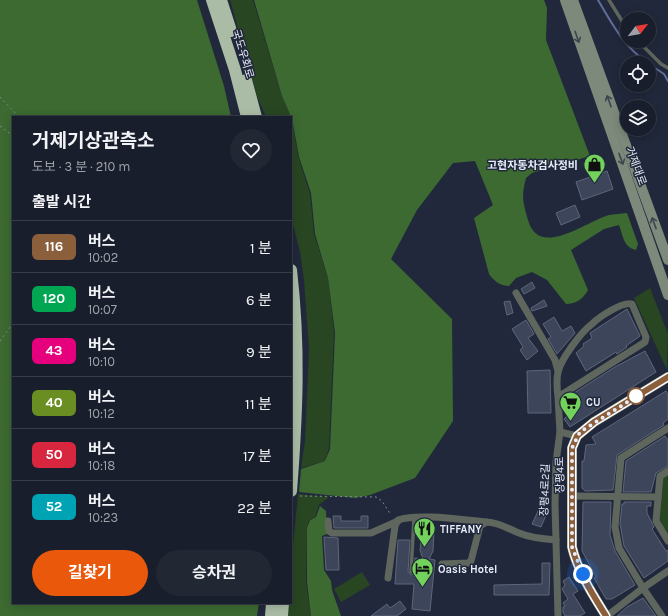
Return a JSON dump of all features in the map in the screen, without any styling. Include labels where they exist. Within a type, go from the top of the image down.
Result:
[{"type":"highway","name":"국도우회로","points":[[212,0],[235,70],[247,116]]},
{"type":"highway","name":"국도우회로","points":[[221,0],[256,116]]},
{"type":"highway","points":[[292,279],[298,351],[294,446],[294,494]]},
{"type":"highway","points":[[271,616],[272,604]]},
{"type":"highway","points":[[282,616],[283,604]]},
{"type":"main road","name":"거제대로","points":[[565,0],[668,295]]},
{"type":"main road","name":"거제대로","points":[[573,0],[668,260]]},
{"type":"main road","points":[[577,436],[594,422],[667,377]]},
{"type":"main road","name":"장평4로","points":[[577,436],[572,448],[572,547],[574,556],[605,615]]},
{"type":"street","points":[[516,293],[555,360],[558,371]]},
{"type":"street","points":[[558,371],[570,351],[591,324],[626,303],[632,304],[646,337],[645,342],[558,397]]},
{"type":"street","name":"장평4로2길","points":[[558,371],[556,385],[560,432],[556,462],[555,491],[556,612],[558,616]]},
{"type":"street","points":[[662,616],[643,588],[620,548],[615,527],[616,496],[621,458],[668,428]]},
{"type":"street","points":[[560,432],[577,436]]},
{"type":"street","points":[[668,471],[660,476],[656,521],[668,541]]},
{"type":"street","points":[[572,496],[658,497]]},
{"type":"street","points":[[328,521],[329,530],[332,533],[370,533],[398,520],[414,518],[500,523],[520,534],[540,539],[556,540]]},
{"type":"street","points":[[388,578],[395,526],[398,520]]},
{"type":"street","points":[[442,564],[468,563],[471,561],[480,526],[486,522]]},
{"type":"street","points":[[605,615],[668,571]]},
{"type":"lane","points":[[609,0],[620,18]]},
{"type":"lane","points":[[645,48],[661,64],[668,68]]},
{"type":"lane","points":[[411,572],[414,518]]},
{"type":"path","points":[[0,97],[18,116]]},
{"type":"path","points":[[0,126],[12,135]]},
{"type":"path","points":[[0,341],[12,324]]},
{"type":"path","points":[[294,494],[376,497],[398,520]]},
{"type":"green space","points":[[0,0],[197,0],[224,86],[231,116],[12,116],[12,604],[259,604],[257,616],[0,616]]},
{"type":"green space","points":[[230,0],[253,0],[282,96],[291,116],[266,116],[257,96]]},
{"type":"green space","points":[[254,0],[544,0],[547,8],[546,40],[590,156],[532,173],[526,178],[523,199],[528,220],[534,231],[542,237],[552,237],[564,235],[609,215],[627,213],[638,244],[636,250],[628,246],[624,240],[619,225],[604,229],[571,250],[588,290],[584,296],[573,303],[566,304],[547,280],[532,272],[516,278],[509,286],[500,284],[489,274],[474,218],[493,205],[475,161],[453,163],[417,210],[391,259],[452,319],[453,421],[415,478],[370,495],[355,498],[299,492],[301,469],[325,461],[330,449],[335,333],[328,278],[315,234],[311,193],[299,157],[292,116],[282,96]]},
{"type":"green space","points":[[292,119],[298,156],[310,194],[314,234],[328,278],[334,333],[329,448],[325,461],[301,468],[305,441],[309,349],[304,280],[300,252],[292,220]]},
{"type":"green space","points":[[650,288],[668,334],[667,370],[634,298]]},
{"type":"green space","points":[[668,471],[668,541],[656,521],[660,476]]},
{"type":"green space","points":[[298,494],[329,497],[319,505],[315,517],[309,520],[307,528],[306,582],[311,616],[288,616],[289,604],[292,604],[292,557]]},
{"type":"green space","points":[[320,506],[326,511],[327,534],[322,536],[324,570],[331,581],[332,590],[341,616],[311,616],[307,582],[307,528],[310,520],[316,517]]},
{"type":"green space","points":[[362,572],[370,585],[341,602],[334,589]]},
{"type":"building","name":"고현자동차검사정비","points":[[607,171],[613,189],[582,200],[576,182]]},
{"type":"building","points":[[575,205],[580,217],[561,225],[556,213]]},
{"type":"building","points":[[532,282],[535,288],[524,294],[521,289]]},
{"type":"building","points":[[544,300],[547,306],[532,311],[531,308]]},
{"type":"building","points":[[510,301],[513,313],[507,315],[504,302]]},
{"type":"building","points":[[627,309],[640,336],[617,354],[616,352],[586,371],[576,353],[584,346],[583,344],[592,338],[590,333]]},
{"type":"building","points":[[554,317],[562,331],[571,326],[575,333],[557,354],[548,339],[551,337],[543,324]]},
{"type":"building","points":[[526,320],[534,334],[528,338],[538,351],[527,360],[520,350],[523,347],[512,329]]},
{"type":"building","points":[[645,351],[656,372],[570,427],[564,419],[568,415],[564,407],[563,400],[615,367]]},
{"type":"building","points":[[550,370],[551,413],[528,413],[527,371]]},
{"type":"building","points":[[666,391],[668,395],[668,419],[663,423],[664,425],[617,455],[613,490],[585,491],[582,488],[582,461],[584,461],[586,445],[596,444],[592,437]]},
{"type":"building","points":[[665,436],[668,440],[668,466],[656,473],[651,492],[623,492],[626,461]]},
{"type":"building","points":[[583,502],[611,502],[610,535],[615,551],[635,585],[612,599],[606,599],[594,578],[596,577],[582,551]]},
{"type":"building","points":[[624,502],[651,502],[651,506],[647,506],[647,513],[654,527],[652,529],[666,551],[668,550],[668,561],[644,578],[624,546],[620,524],[622,504],[624,504]]},
{"type":"building","points":[[539,509],[547,513],[541,527],[532,524]]},
{"type":"building","points":[[333,516],[341,516],[341,521],[361,521],[361,516],[368,516],[368,528],[334,528]]},
{"type":"building","points":[[422,531],[434,531],[433,551],[429,559],[435,560],[430,611],[412,609],[414,584],[395,584],[398,540],[410,540],[408,572],[412,575],[414,572],[415,558],[423,559],[420,550]]},
{"type":"building","points":[[324,537],[338,538],[339,570],[326,570]]},
{"type":"building","points":[[542,563],[550,563],[549,595],[494,595],[494,585],[542,584]]},
{"type":"building","points":[[569,577],[578,591],[573,594],[585,613],[580,616],[565,616],[563,612],[563,607],[565,606],[563,603],[568,599],[562,589],[565,585],[563,581]]},
{"type":"building","points":[[643,598],[656,616],[617,616],[627,607]]},
{"type":"building","points":[[400,601],[406,609],[397,616],[371,616],[387,604],[390,608]]},
{"type":"waterway","points":[[598,0],[625,42],[639,56]]},
{"type":"waterway","points":[[656,69],[664,74],[668,81]]},
{"type":"bus line","name":"116","points":[[606,616],[595,598],[574,556],[572,547],[572,448],[580,432],[668,377]]},
{"type":"place","name":"고현자동차검사정비","points":[[594,184]]},
{"type":"place","name":"CU","points":[[570,422]]},
{"type":"place","name":"TIFFANY","points":[[425,548]]},
{"type":"place","name":"Oasis Hotel","points":[[423,588]]},
{"type":"route","points":[[583,574],[574,556],[572,547],[572,448],[580,432],[640,394],[636,396]]}]
